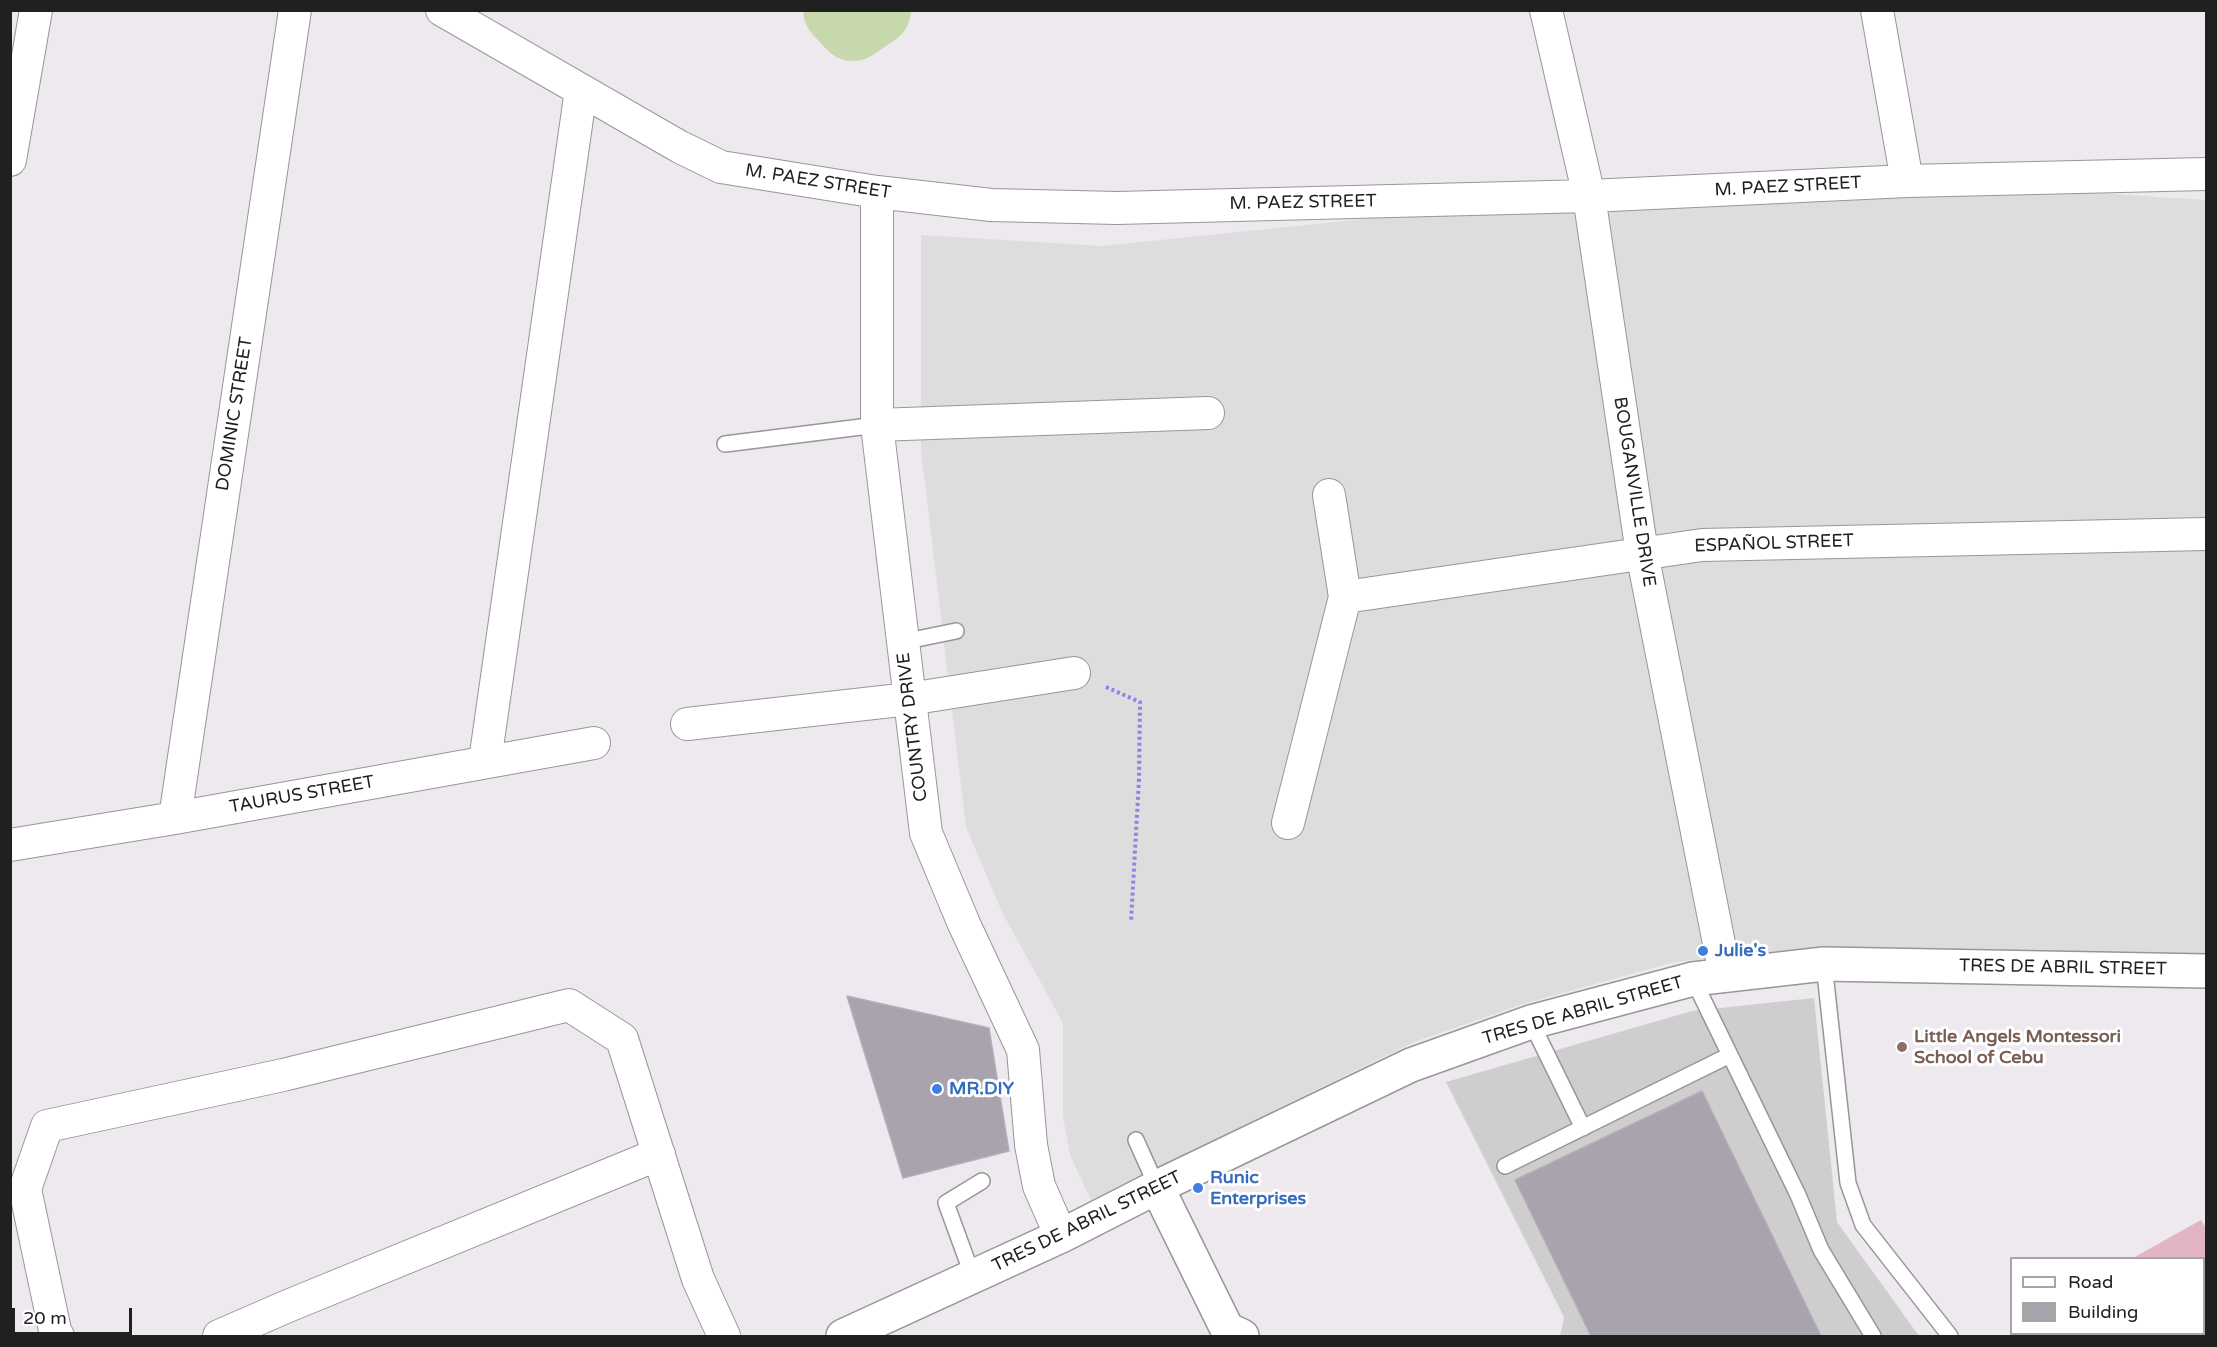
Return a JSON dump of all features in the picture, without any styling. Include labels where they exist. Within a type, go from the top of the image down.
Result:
[{"type":"street","points":[[10,160],[36,10]]},
{"type":"street","name":"DOMINIC STREET","points":[[175,818],[295,10]]},
{"type":"street","name":"M. PAEZ STREET","points":[[442,10],[680,147],[721,168],[877,192],[991,205],[1117,208],[1589,196],[1907,181],[2206,174]]},
{"type":"street","name":"BOUGANVILLE DRIVE","points":[[1546,10],[1589,196],[1642,553],[1725,974]]},
{"type":"street","points":[[1876,10],[1907,181]]},
{"type":"street","points":[[485,761],[582,90]]},
{"type":"street","name":"COUNTRY DRIVE","points":[[877,192],[877,425],[926,833],[964,924],[1023,1050],[1031,1145],[1039,1186],[1061,1236]]},
{"type":"street","points":[[877,425],[1208,413]]},
{"type":"street","points":[[1288,823],[1345,597],[1329,495]]},
{"type":"street","name":"ESPAÑOL STREET","points":[[1345,597],[1702,545],[2206,534]]},
{"type":"street","points":[[687,724],[909,699],[1074,674]]},
{"type":"street","name":"TAURUS STREET","points":[[10,845],[594,743]]},
{"type":"street","name":"TRES DE ABRIL STREET","points":[[843,1336],[1061,1236],[1157,1187],[1411,1065],[1532,1022],[1693,979],[1824,964],[2206,971]]},
{"type":"street","points":[[58,1336],[25,1189],[47,1126],[283,1075],[569,1005],[622,1039],[698,1279],[724,1336]]},
{"type":"street","points":[[219,1336],[659,1154]]},
{"type":"street","points":[[1157,1187],[1231,1334]]},
{"type":"lane","points":[[725,444],[877,425]]},
{"type":"lane","points":[[902,642],[956,631]]},
{"type":"lane","points":[[1824,964],[1848,1183],[1863,1225],[1950,1336]]},
{"type":"lane","points":[[1693,979],[1798,1196],[1821,1250],[1874,1336]]},
{"type":"lane","points":[[1532,1022],[1583,1128]]},
{"type":"lane","points":[[1504,1166],[1730,1055]]},
{"type":"lane","points":[[1136,1140],[1157,1187]]},
{"type":"lane","points":[[973,1277],[946,1203],[982,1181]]},
{"type":"path","points":[[1074,674],[1140,702],[1139,779],[1131,922]]},
{"type":"shaded area","points":[[1907,181],[2206,200],[2206,958],[1797,949],[1675,962],[1526,1003],[1414,1042],[1091,1200],[1070,1155],[1063,1116],[1063,1023],[1002,912],[966,827],[921,450],[921,235],[1102,246],[1589,196]]},
{"type":"shaded area","points":[[1814,998],[1837,1222],[1919,1336],[1560,1336],[1564,1317],[1446,1082],[1692,1011]]},
{"type":"shaded area","points":[[2201,1220],[2206,1228],[2206,1336],[2028,1336],[2205,1335],[2205,1257],[2135,1257]]},
{"type":"building","name":"MR.DIY","points":[[847,996],[989,1028],[1009,1151],[903,1178]]},
{"type":"building","points":[[1702,1091],[1821,1336],[1591,1336],[1515,1180]]},
{"type":"waterway","points":[[839,10],[853,25],[875,10]]},
{"type":"place","name":"Julie's","points":[[1703,951]]},
{"type":"place","name":"Little Angels Montessori School of Cebu","points":[[1902,1047]]},
{"type":"place","name":"MR.DIY","points":[[937,1089]]},
{"type":"place","name":"Runic Enterprises","points":[[1198,1188]]}]
